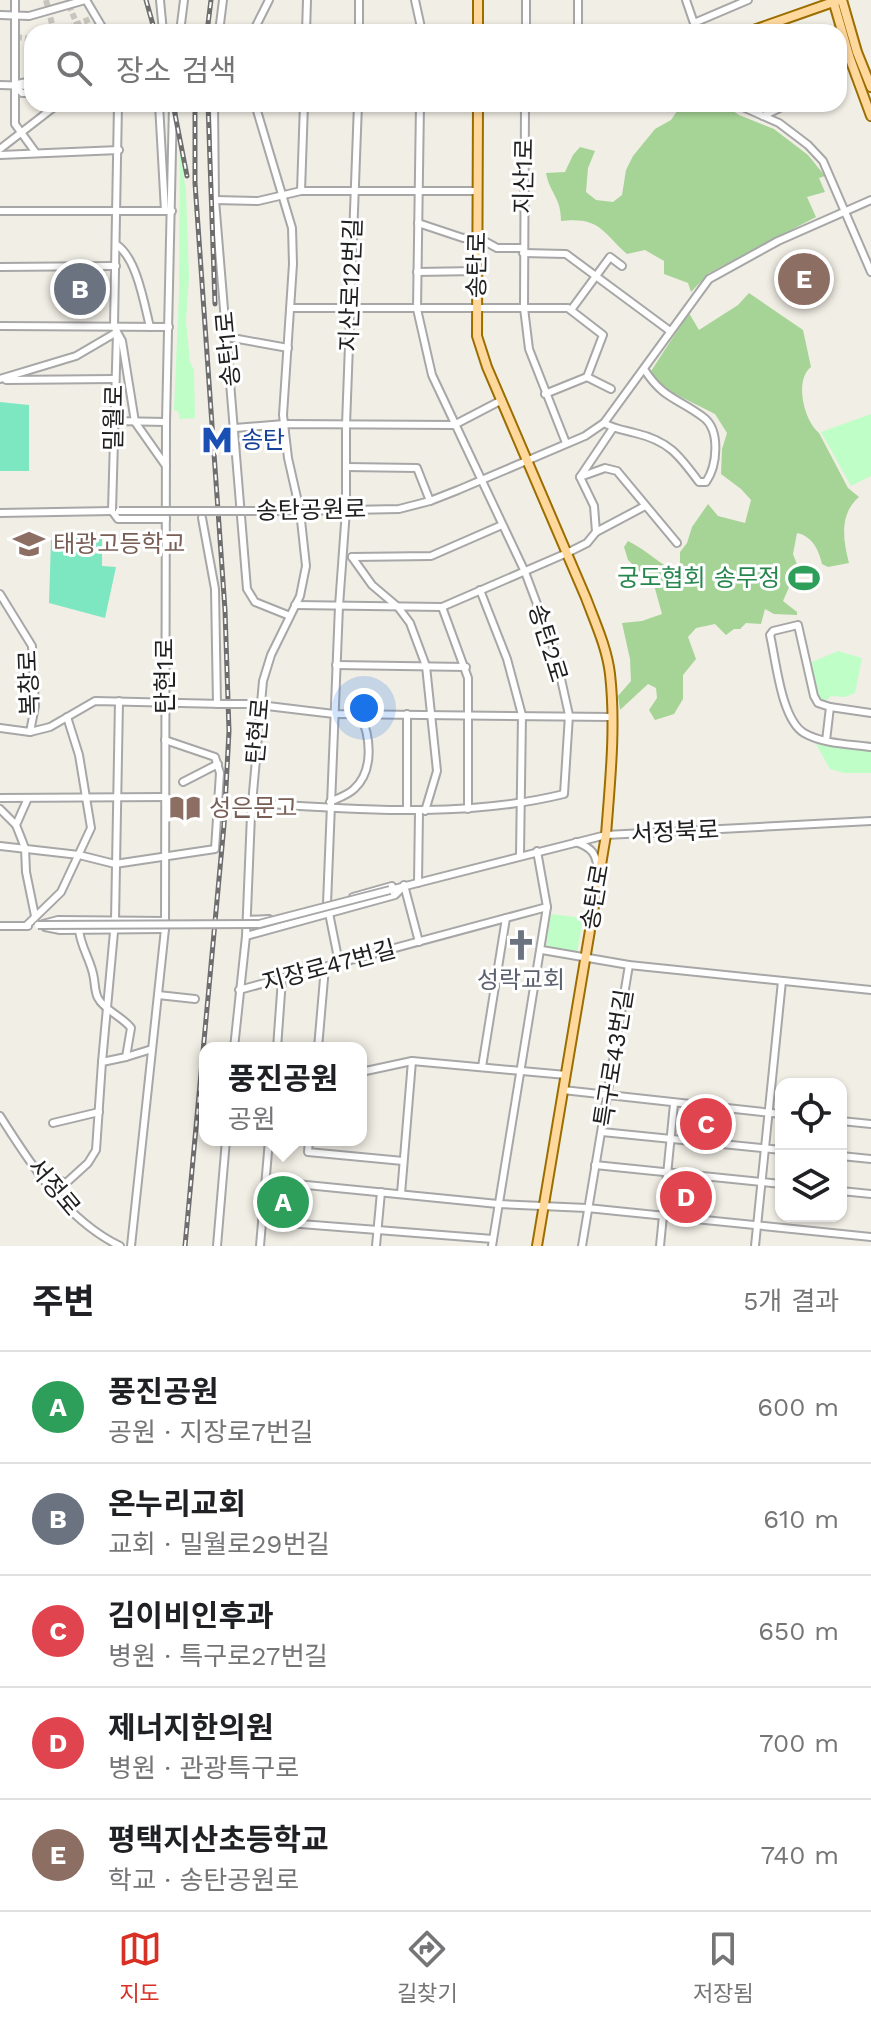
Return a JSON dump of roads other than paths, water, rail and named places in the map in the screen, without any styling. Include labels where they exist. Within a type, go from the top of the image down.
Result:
[{"type":"main road","points":[[478,0],[478,24]]},
{"type":"main road","points":[[770,24],[837,0]]},
{"type":"main road","points":[[837,0],[846,24]]},
{"type":"main road","points":[[837,0],[842,24]]},
{"type":"main road","points":[[847,26],[871,87]]},
{"type":"main road","points":[[847,45],[871,116]]},
{"type":"main road","name":"송탄로","points":[[478,112],[477,336],[487,367],[601,636],[610,673],[606,835],[537,1246]]},
{"type":"street","points":[[15,0],[18,86],[15,124],[36,153]]},
{"type":"street","points":[[0,15],[29,16],[85,0],[100,24]]},
{"type":"street","points":[[160,0],[162,24]]},
{"type":"street","points":[[181,24],[184,0]]},
{"type":"street","points":[[220,24],[223,0]]},
{"type":"street","points":[[257,24],[269,0]]},
{"type":"street","points":[[306,24],[307,0]]},
{"type":"street","points":[[359,0],[359,24]]},
{"type":"street","points":[[415,0],[420,24]]},
{"type":"street","points":[[526,0],[526,24]]},
{"type":"street","points":[[578,0],[578,24]]},
{"type":"street","points":[[686,0],[694,23],[748,0]]},
{"type":"street","points":[[723,0],[726,10]]},
{"type":"street","points":[[18,86],[24,82]]},
{"type":"street","points":[[0,85],[18,86]]},
{"type":"street","points":[[18,86],[24,93]]},
{"type":"street","points":[[0,149],[47,112]]},
{"type":"street","name":"밀월로","points":[[116,511],[113,421],[118,112]]},
{"type":"street","points":[[0,211],[169,211],[160,112]]},
{"type":"street","name":"탄현1로","points":[[131,1246],[165,929],[166,422],[173,112]]},
{"type":"street","name":"송탄1로","points":[[214,112],[215,200],[247,589],[255,602],[290,616]]},
{"type":"street","name":"탄현로","points":[[235,1042],[246,936],[252,803],[263,681],[271,655],[305,581],[306,566],[284,424],[292,228],[258,112]]},
{"type":"street","points":[[301,191],[304,112]]},
{"type":"street","name":"지산로12번길","points":[[330,804],[339,606],[348,556],[346,425],[358,112]]},
{"type":"street","name":"송탄2로","points":[[252,803],[330,804],[422,811],[522,804],[564,794],[569,715],[555,652],[525,572],[432,375],[417,309],[420,112]]},
{"type":"street","name":"지산1로","points":[[525,112],[523,251],[524,308],[529,349],[566,443]]},
{"type":"street","points":[[753,112],[779,123],[823,161],[871,272]]},
{"type":"street","points":[[762,116],[771,112]]},
{"type":"street","points":[[0,155],[119,150]]},
{"type":"street","points":[[215,200],[258,201],[301,191],[478,191]]},
{"type":"street","name":"송탄공원로","points":[[0,513],[399,509],[430,501],[526,461],[604,423],[709,279],[778,241],[871,200]]},
{"type":"street","name":"지산1로","points":[[418,223],[463,238],[477,237],[497,248],[523,251]]},
{"type":"street","points":[[117,245],[122,248],[136,274],[150,327]]},
{"type":"street","points":[[523,251],[566,254],[670,331]]},
{"type":"street","points":[[570,309],[584,296],[610,257],[622,266]]},
{"type":"street","points":[[0,267],[116,266]]},
{"type":"street","points":[[417,272],[477,271]]},
{"type":"street","points":[[291,308],[570,309],[603,335],[587,377]]},
{"type":"street","points":[[0,326],[169,327]]},
{"type":"street","points":[[0,379],[76,356],[116,329]]},
{"type":"street","points":[[116,329],[122,341],[135,422],[166,466]]},
{"type":"street","points":[[227,337],[288,348]]},
{"type":"street","points":[[604,423],[653,438],[680,456],[699,482],[706,482],[716,459],[710,425],[704,417],[661,392],[644,369]]},
{"type":"street","points":[[545,394],[587,377],[611,389]]},
{"type":"street","points":[[0,379],[114,379]]},
{"type":"street","points":[[235,428],[284,424],[454,425],[502,400]]},
{"type":"street","points":[[113,421],[166,422]]},
{"type":"street","points":[[580,477],[613,428]]},
{"type":"street","points":[[346,467],[417,468],[430,501]]},
{"type":"street","points":[[580,477],[605,468],[617,471],[677,543]]},
{"type":"street","points":[[580,477],[594,506],[596,532]]},
{"type":"street","points":[[567,553],[587,543],[596,532],[645,506]]},
{"type":"street","points":[[116,511],[118,519],[166,519]]},
{"type":"street","points":[[202,518],[215,589],[220,704]]},
{"type":"street","points":[[348,556],[431,556],[502,525]]},
{"type":"street","name":"송탄2로","points":[[525,572],[567,553]]},
{"type":"street","points":[[348,556],[372,585],[398,607],[414,629],[426,666],[437,771],[422,811],[418,883]]},
{"type":"street","points":[[295,605],[442,607],[525,572]]},
{"type":"street","points":[[480,590],[507,659],[522,715],[520,855]]},
{"type":"street","name":"복창로","points":[[0,594],[32,646],[35,706],[30,732]]},
{"type":"street","points":[[442,607],[466,667],[468,809]]},
{"type":"street","points":[[871,713],[818,703],[798,625],[773,631],[770,635],[790,719],[803,732],[826,741],[871,747]]},
{"type":"street","points":[[336,665],[466,667]]},
{"type":"street","points":[[0,728],[30,732],[50,727],[95,701],[261,704],[334,714],[569,715]]},
{"type":"street","points":[[40,1173],[66,1183],[88,1163],[96,1150],[115,925],[119,701]]},
{"type":"street","points":[[826,741],[830,707]]},
{"type":"street","points":[[327,904],[330,804],[356,788],[370,755],[367,730],[360,714]]},
{"type":"street","points":[[407,714],[407,810]]},
{"type":"street","name":"송탄2로","points":[[569,715],[611,717]]},
{"type":"street","points":[[26,926],[61,892],[91,828],[79,755],[67,717]]},
{"type":"street","points":[[0,846],[79,855],[115,864],[215,849],[220,773],[215,757],[165,740]]},
{"type":"street","points":[[183,782],[218,764]]},
{"type":"street","points":[[0,798],[166,797]]},
{"type":"street","points":[[16,825],[28,798]]},
{"type":"street","points":[[0,809],[16,825],[25,848],[26,872],[35,916]]},
{"type":"street","name":"서정북로","points":[[38,925],[259,924],[606,835],[871,821]]},
{"type":"street","points":[[576,842],[589,846],[596,854],[598,871]]},
{"type":"street","points":[[262,1221],[493,1243],[547,907],[537,851]]},
{"type":"street","points":[[247,920],[263,920],[390,886],[404,885]]},
{"type":"street","points":[[246,936],[395,895],[404,885]]},
{"type":"street","name":"지장로47번길","points":[[404,885],[419,942]]},
{"type":"street","points":[[247,907],[263,920]]},
{"type":"street","name":"지장로47번길","points":[[239,990],[547,907]]},
{"type":"street","points":[[329,913],[339,963]]},
{"type":"street","points":[[482,1067],[506,918]]},
{"type":"street","points":[[0,926],[38,925],[58,920],[165,929]]},
{"type":"street","points":[[38,925],[60,930],[165,921]]},
{"type":"street","points":[[79,929],[92,967],[96,996],[131,1028],[126,1057]]},
{"type":"street","points":[[542,950],[629,965]]},
{"type":"street","name":"특구로43번길","points":[[582,1246],[629,965],[871,990]]},
{"type":"street","points":[[319,1042],[325,967]]},
{"type":"street","points":[[277,1042],[282,979]]},
{"type":"street","points":[[755,1246],[782,981]]},
{"type":"street","points":[[158,995],[195,999]]},
{"type":"street","points":[[102,1062],[152,1049]]},
{"type":"street","points":[[401,1194],[412,1061]]},
{"type":"street","points":[[367,1071],[412,1061],[566,1075]]},
{"type":"street","points":[[563,1090],[775,1114]]},
{"type":"street","points":[[660,1246],[674,1104]]},
{"type":"street","points":[[53,1123],[99,1112]]},
{"type":"street","name":"서정로","points":[[0,1116],[73,1214],[120,1246]]},
{"type":"street","points":[[847,1122],[871,1124]]},
{"type":"street","points":[[602,1132],[775,1150]]},
{"type":"street","points":[[217,1246],[225,1146]]},
{"type":"street","points":[[260,1246],[269,1146]]},
{"type":"street","points":[[308,1146],[308,1152],[403,1161]]},
{"type":"street","points":[[847,1157],[871,1159]]},
{"type":"street","points":[[595,1165],[775,1183]]},
{"type":"street","points":[[266,1181],[498,1204],[587,1208],[871,1237],[870,1246]]},
{"type":"street","points":[[376,1246],[381,1192]]},
{"type":"street","points":[[847,1192],[871,1194]]},
{"type":"tunnel","points":[[46,0],[52,24]]},
{"type":"tunnel","points":[[69,5],[77,24]]},
{"type":"tunnel","points":[[78,24],[95,17]]},
{"type":"tunnel","points":[[16,37],[24,38]]},
{"type":"railway","points":[[146,0],[153,24]]},
{"type":"railway","points":[[208,24],[211,0]]},
{"type":"railway","points":[[175,112],[187,176]]},
{"type":"railway","points":[[195,112],[195,183],[225,610],[229,731],[224,825],[204,1042]]},
{"type":"railway","points":[[208,112],[215,304]]},
{"type":"railway","points":[[185,1246],[199,1095]]},
{"type":"place","name":"평택지산초등학교","points":[[804,279]]},
{"type":"place","name":"온누리교회","points":[[80,289]]},
{"type":"place","name":"송탄","points":[[217,440]]},
{"type":"place","name":"태광고등학교","points":[[29,544]]},
{"type":"place","name":"궁도협회 송무정","points":[[804,578]]},
{"type":"place","name":"성은문고","points":[[185,808]]},
{"type":"place","name":"성락교회","points":[[521,945]]},
{"type":"place","name":"김이비인후과","points":[[706,1124]]},
{"type":"place","name":"제너지한의원","points":[[686,1197]]},
{"type":"place","name":"풍진공원","points":[[283,1202]]}]
